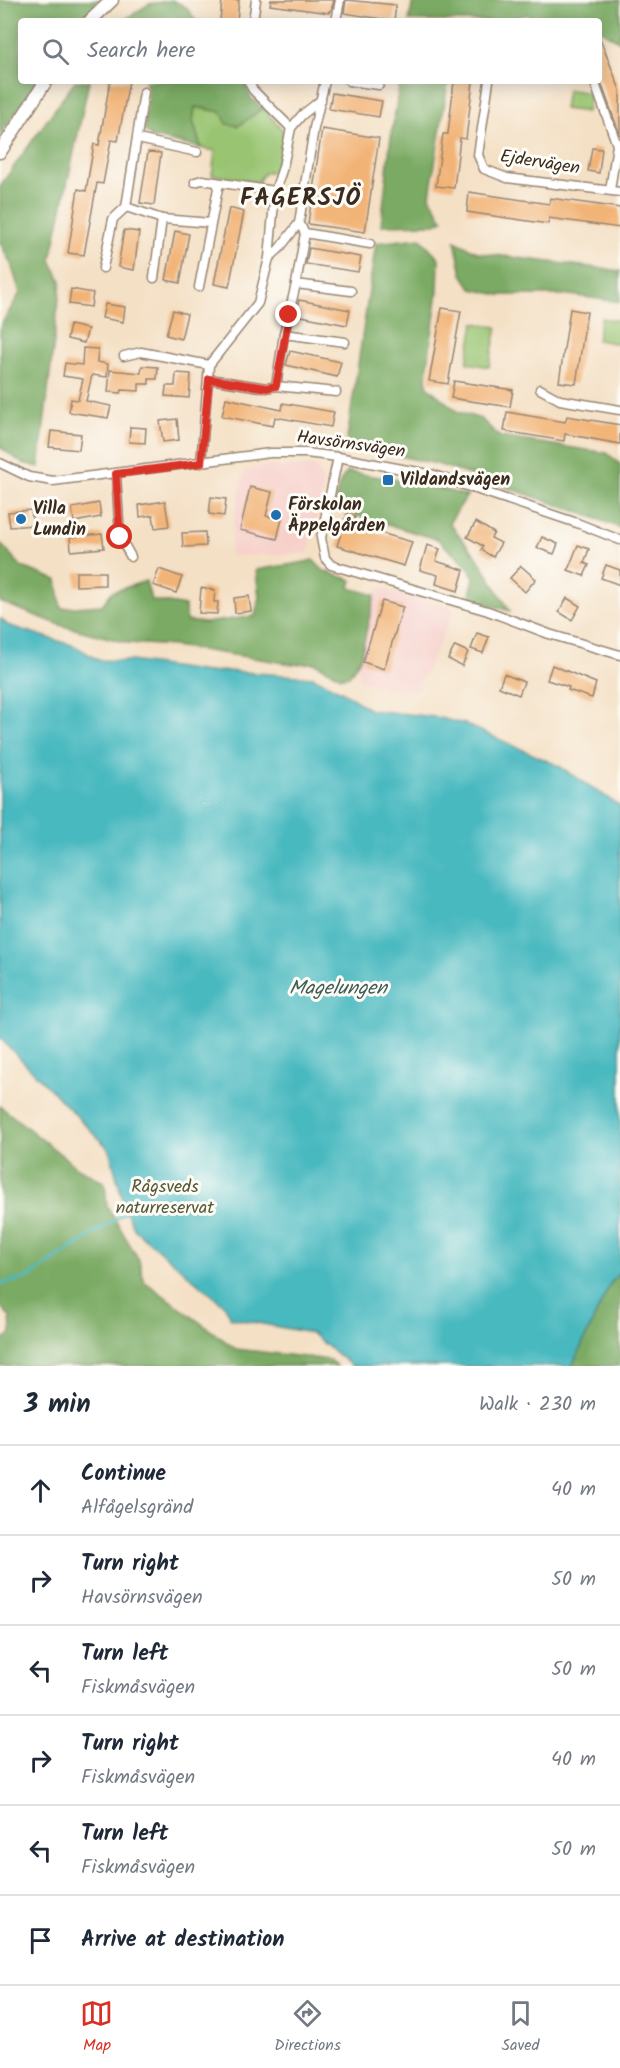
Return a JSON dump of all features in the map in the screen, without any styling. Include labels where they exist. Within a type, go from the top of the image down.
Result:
[{"type":"main road","points":[[93,18],[112,0]]},
{"type":"main road","points":[[0,152],[44,84]]},
{"type":"street","points":[[253,18],[256,0]]},
{"type":"street","points":[[337,18],[340,0]]},
{"type":"street","points":[[250,84],[291,128]]},
{"type":"street","points":[[269,258],[299,223],[314,128],[324,84]]},
{"type":"street","points":[[372,84],[379,85]]},
{"type":"street","name":"Ejdervägen","points":[[489,84],[478,155],[484,170],[507,178],[620,192]]},
{"type":"street","points":[[595,84],[619,145],[609,190]]},
{"type":"street","points":[[103,268],[113,219],[126,207],[144,92]]},
{"type":"street","points":[[201,463],[210,365],[258,303],[269,258],[275,191],[283,167],[291,128],[302,115],[321,100]]},
{"type":"street","points":[[138,139],[197,152]]},
{"type":"street","points":[[195,183],[202,180],[275,191]]},
{"type":"street","points":[[199,287],[219,183]]},
{"type":"street","points":[[126,207],[162,219],[211,223]]},
{"type":"street","points":[[154,278],[162,219]]},
{"type":"street","points":[[276,386],[284,334],[305,233],[299,223]]},
{"type":"street","points":[[305,233],[370,244]]},
{"type":"street","points":[[296,284],[351,291]]},
{"type":"street","points":[[284,334],[345,342]]},
{"type":"street","points":[[124,356],[141,352],[210,365]]},
{"type":"street","points":[[209,379],[267,388],[276,386],[336,392]]},
{"type":"street","points":[[540,389],[560,400],[620,410]]},
{"type":"street","name":"Havsörnsvägen","points":[[0,463],[16,472],[39,480],[53,481],[270,453],[306,453],[434,475],[577,522],[620,540]]},
{"type":"street","points":[[338,457],[321,538],[325,558],[331,565],[488,611],[549,634],[620,655]]},
{"type":"street","points":[[116,474],[120,537],[131,556]]},
{"type":"shaded area","name":"Förskolan Äppelgården","points":[[270,466],[316,467],[324,484],[308,553],[230,556],[244,471]]},
{"type":"shaded area","points":[[378,588],[455,609],[418,689],[395,690],[360,680],[357,664],[361,657]]},
{"type":"green space","points":[[0,0],[99,0],[84,18],[18,18],[18,84],[35,84],[0,135]]},
{"type":"green space","points":[[172,0],[186,7],[194,18],[128,18],[149,4]]},
{"type":"green space","points":[[413,0],[620,0],[620,42],[602,31],[602,18],[540,18],[525,15],[514,18],[410,18]]},
{"type":"green space","points":[[73,84],[88,84],[51,260],[61,281],[39,467],[22,463],[0,447],[0,327],[20,293],[11,264],[0,243],[0,186]]},
{"type":"green space","points":[[146,84],[244,84],[251,98],[263,108],[238,126],[227,124],[221,112],[195,107],[193,121],[201,148],[151,137],[144,130],[148,89]]},
{"type":"green space","points":[[400,84],[448,84],[430,196],[443,220],[436,224],[381,225]]},
{"type":"green space","points":[[567,89],[590,93],[587,112],[564,109]]},
{"type":"green space","points":[[195,107],[221,112],[238,126],[263,108],[285,133],[275,171],[264,173],[258,182],[212,175],[215,151],[201,148],[193,121]]},
{"type":"green space","points":[[420,238],[439,258],[438,291],[426,379],[428,387],[458,412],[481,419],[500,437],[607,453],[620,464],[620,528],[437,464],[346,445],[376,243]]},
{"type":"green space","points":[[455,241],[479,253],[620,271],[620,302],[569,295],[499,295],[472,289],[462,274]]},
{"type":"green space","points":[[601,318],[620,321],[620,344],[597,340]]},
{"type":"green space","points":[[474,323],[497,327],[489,367],[467,363]]},
{"type":"green space","points":[[348,472],[424,484],[467,496],[449,523],[477,557],[510,611],[469,599],[474,578],[468,567],[437,539],[334,509],[340,484]]},
{"type":"green space","points":[[0,543],[22,567],[57,580],[61,608],[102,605],[112,592],[146,581],[151,600],[185,606],[186,621],[205,623],[255,616],[259,597],[256,570],[313,560],[324,571],[352,580],[350,588],[375,595],[361,657],[349,676],[341,677],[315,663],[292,664],[174,646],[128,643],[63,626],[0,602]]},
{"type":"green space","points":[[0,1106],[78,1168],[105,1183],[107,1206],[139,1260],[144,1281],[236,1349],[330,1360],[337,1366],[0,1366],[0,1342],[11,1334],[10,1317],[0,1306]]},
{"type":"green space","points":[[620,1271],[620,1366],[572,1366],[610,1284]]},
{"type":"water","name":"Magelungen","points":[[0,619],[7,625],[75,646],[98,660],[131,661],[207,672],[227,671],[313,677],[343,692],[370,710],[435,717],[465,724],[559,766],[620,806],[620,1271],[610,1284],[572,1366],[352,1366],[311,1333],[231,1318],[225,1306],[135,1230],[126,1212],[109,1149],[0,1038]]},
{"type":"building","points":[[222,0],[239,0],[237,18],[220,18]]},
{"type":"building","points":[[271,0],[334,0],[329,13],[270,5]]},
{"type":"building","points":[[346,0],[396,5],[394,18],[375,18],[344,13]]},
{"type":"building","points":[[602,44],[620,90],[620,135],[602,84]]},
{"type":"building","points":[[109,84],[128,84],[118,141],[111,140],[103,184],[97,183],[84,255],[68,253],[78,189],[86,191],[94,144],[99,145]]},
{"type":"building","points":[[454,84],[473,84],[466,139],[460,138],[454,188],[436,186],[443,134],[448,134]]},
{"type":"building","points":[[332,93],[382,101],[379,117],[329,109]]},
{"type":"building","points":[[322,129],[379,138],[365,232],[308,224]]},
{"type":"building","points":[[592,148],[602,149],[599,173],[588,171]]},
{"type":"building","points":[[148,152],[161,153],[154,205],[140,203]]},
{"type":"building","points":[[469,192],[549,204],[550,198],[620,208],[620,228],[549,218],[548,224],[467,212]]},
{"type":"building","points":[[229,208],[244,212],[229,287],[214,284]]},
{"type":"building","points":[[124,230],[139,232],[134,270],[118,267]]},
{"type":"building","points":[[175,231],[189,234],[180,283],[166,280]]},
{"type":"building","points":[[309,248],[361,257],[358,272],[306,264]]},
{"type":"building","points":[[71,289],[93,293],[91,307],[69,304]]},
{"type":"building","points":[[299,300],[350,310],[347,325],[296,315]]},
{"type":"building","points":[[105,304],[125,307],[123,322],[102,318]]},
{"type":"building","points":[[442,308],[461,311],[448,384],[429,381]]},
{"type":"building","points":[[570,309],[587,312],[576,384],[559,382]]},
{"type":"building","points":[[173,310],[187,314],[181,339],[166,335]]},
{"type":"building","points":[[70,325],[88,329],[84,343],[67,339]]},
{"type":"building","points":[[83,348],[98,349],[97,362],[108,364],[107,377],[92,375],[86,401],[111,406],[108,418],[69,412],[71,399],[78,400],[83,379],[63,376],[65,363],[82,365]]},
{"type":"building","points":[[290,351],[341,362],[337,377],[286,365]]},
{"type":"building","points":[[142,366],[158,367],[157,379],[149,379],[149,384],[139,384],[139,391],[108,392],[110,370],[141,373]]},
{"type":"building","points":[[176,373],[191,374],[189,398],[165,396],[166,386],[175,386]]},
{"type":"building","points":[[454,381],[513,390],[510,407],[451,398]]},
{"type":"building","points":[[226,398],[282,410],[283,403],[334,412],[331,427],[275,417],[273,426],[222,416]]},
{"type":"building","points":[[507,412],[565,422],[567,416],[620,425],[620,444],[565,434],[564,441],[504,431]]},
{"type":"building","points":[[177,419],[179,440],[163,442],[160,421]]},
{"type":"building","points":[[130,427],[146,428],[145,443],[129,442]]},
{"type":"building","points":[[51,431],[81,434],[79,450],[49,447]]},
{"type":"building","points":[[250,487],[272,492],[266,516],[282,519],[277,539],[240,530]]},
{"type":"building","points":[[211,497],[226,499],[224,516],[209,514]]},
{"type":"building","points":[[165,501],[169,526],[155,528],[153,515],[140,517],[139,505]]},
{"type":"building","points":[[99,503],[101,517],[74,522],[72,508]]},
{"type":"building","name":"Villa Lundin","points":[[31,510],[33,525],[10,527],[8,512]]},
{"type":"building","points":[[347,514],[355,516],[353,525],[412,542],[404,566],[337,546]]},
{"type":"building","points":[[476,522],[494,533],[491,538],[501,543],[493,557],[481,550],[483,546],[467,537]]},
{"type":"building","points":[[205,532],[206,546],[183,547],[182,533]]},
{"type":"building","points":[[102,534],[104,548],[71,551],[70,537]]},
{"type":"building","points":[[542,537],[558,544],[554,554],[537,548]]},
{"type":"building","points":[[427,545],[440,549],[436,561],[464,570],[458,591],[436,584],[438,575],[420,570]]},
{"type":"building","points":[[578,545],[589,549],[584,563],[589,565],[584,576],[568,570]]},
{"type":"building","points":[[606,565],[620,570],[620,585],[601,578]]},
{"type":"building","points":[[521,566],[536,579],[525,592],[510,578]]},
{"type":"building","points":[[159,569],[182,577],[176,593],[153,585]]},
{"type":"building","points":[[76,572],[105,572],[105,585],[76,586]]},
{"type":"building","points":[[201,588],[215,590],[214,602],[218,602],[217,614],[199,613]]},
{"type":"building","points":[[249,596],[251,611],[235,613],[234,598]]},
{"type":"building","points":[[567,598],[580,606],[572,620],[559,612]]},
{"type":"building","points":[[382,601],[403,607],[384,669],[363,662]]},
{"type":"building","points":[[477,633],[489,637],[483,653],[471,649]]},
{"type":"building","points":[[455,646],[468,652],[462,666],[448,659]]},
{"type":"building","points":[[552,665],[596,683],[592,698],[547,680]]},
{"type":"building","points":[[504,674],[524,682],[519,695],[499,687]]},
{"type":"waterway","points":[[0,1284],[27,1278],[126,1212]]},
{"type":"place","name":"Vildandsvägen","points":[[388,480]]},
{"type":"place","name":"Förskolan Äppelgården","points":[[276,515]]},
{"type":"place","name":"Villa Lundin","points":[[21,519]]},
{"type":"district","name":"FAGERSJÖ","points":[[301,198]]},
{"type":"route","points":[[120,537],[116,474],[201,463],[209,379],[267,388],[276,386],[289,315]]},
{"type":"park label","name":"Rågsveds naturreservat","points":[[165,1197]]}]
